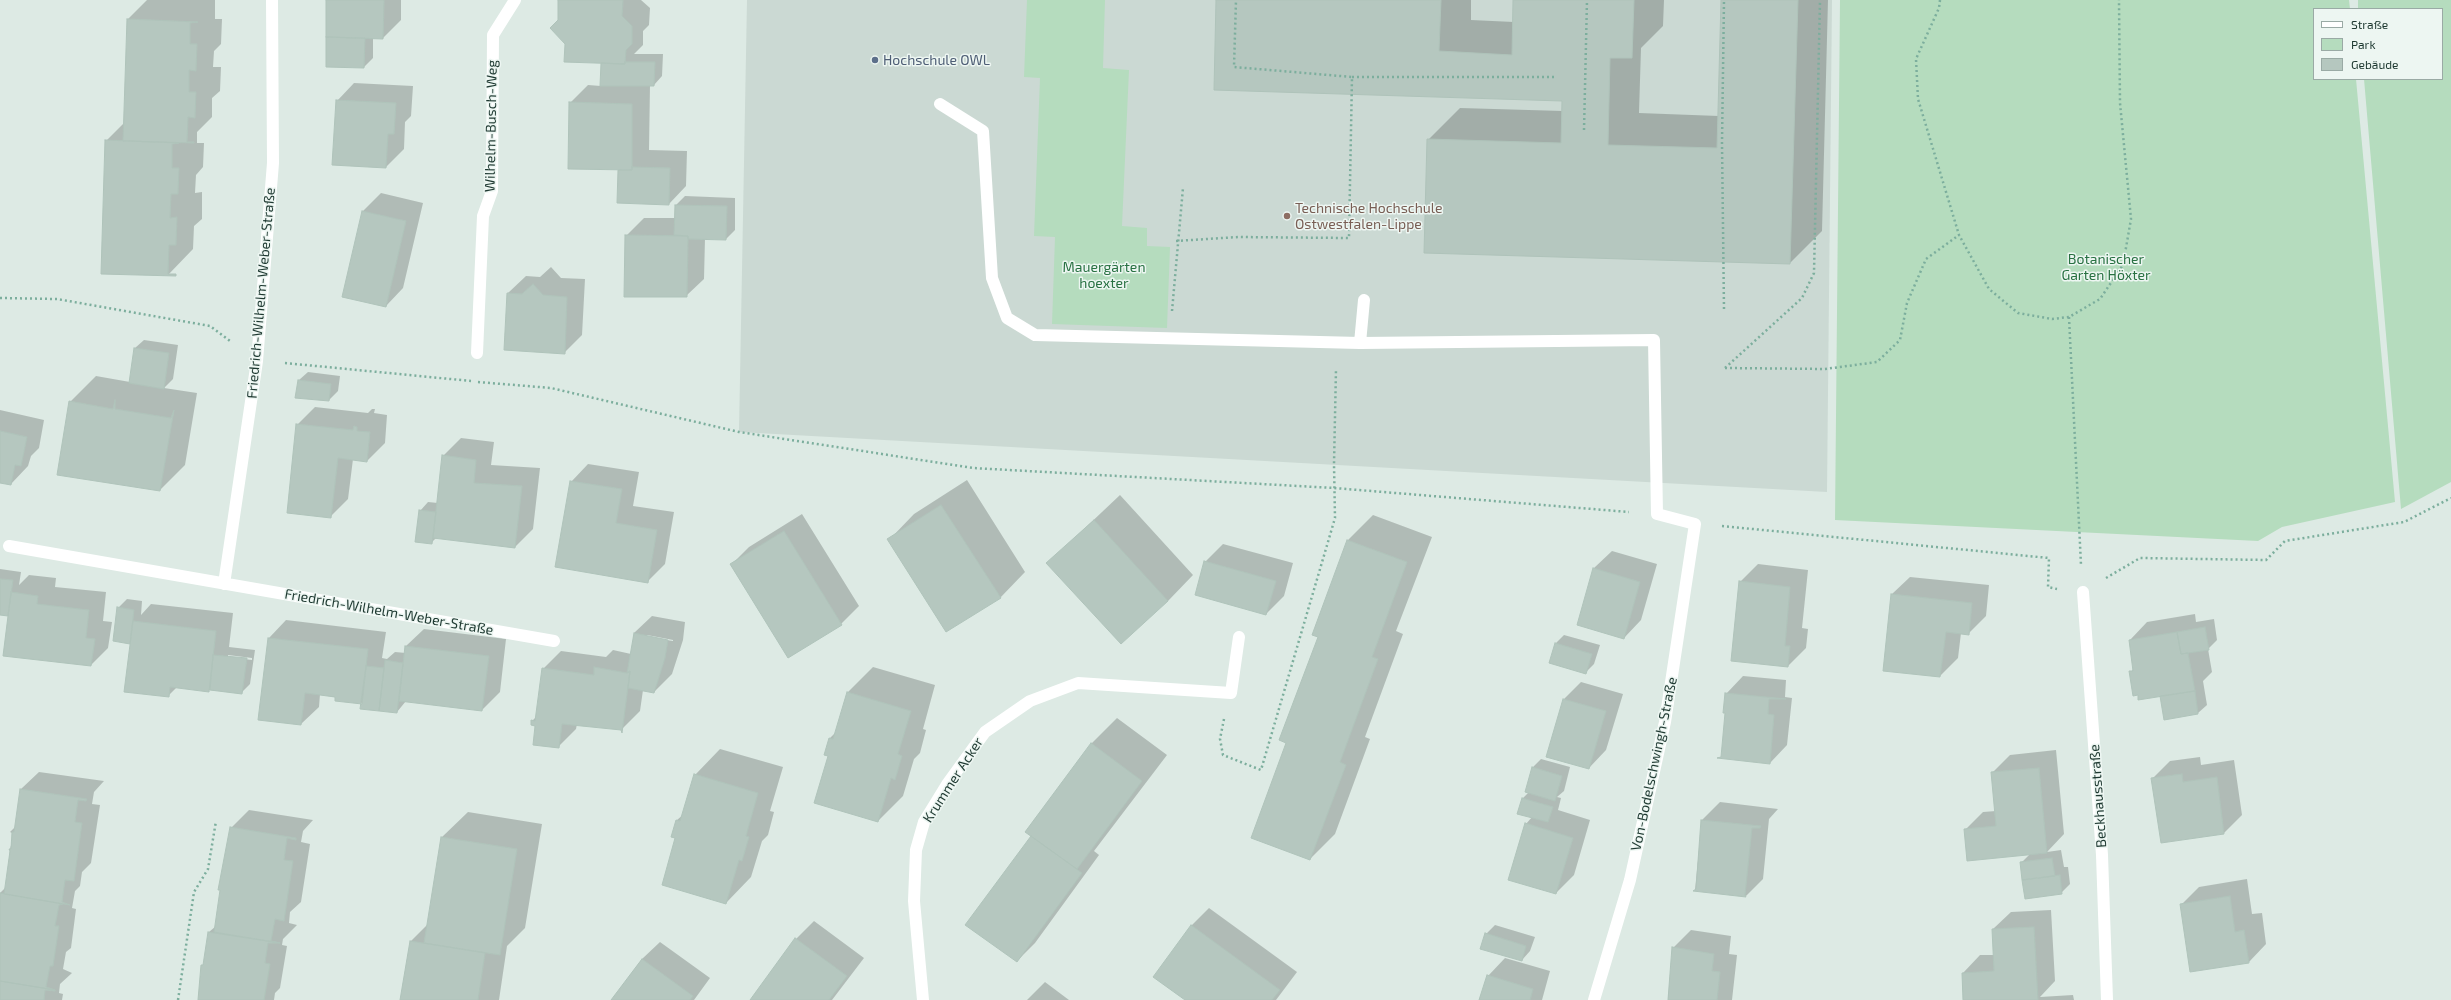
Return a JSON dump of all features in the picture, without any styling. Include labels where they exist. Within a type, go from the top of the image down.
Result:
[{"type":"street","name":"Friedrich-Wilhelm-Weber-Straße","points":[[224,584],[257,361],[273,163],[272,0]]},
{"type":"street","name":"Wilhelm-Busch-Weg","points":[[477,354],[483,216],[492,191],[493,35],[515,0]]},
{"type":"street","points":[[940,104],[983,131],[992,278],[1007,318],[1035,335],[1171,340],[1337,343],[1654,340],[1657,514],[1695,524]]},
{"type":"street","points":[[1360,343],[1364,300]]},
{"type":"street","name":"Von-Bodelschwingh-Straße","points":[[1594,1000],[1630,880],[1664,730],[1695,524]]},
{"type":"street","name":"Friedrich-Wilhelm-Weber-Straße","points":[[9,546],[554,640]]},
{"type":"street","name":"Beckhausstraße","points":[[2083,592],[2102,855],[2107,1000]]},
{"type":"street","name":"Krummer Acker","points":[[923,1000],[914,901],[916,850],[924,822],[948,782],[985,732],[1030,701],[1078,683],[1230,693],[1239,636]]},
{"type":"path","points":[[1236,0],[1234,67],[1352,77],[1556,77]]},
{"type":"path","points":[[1584,130],[1587,0]]},
{"type":"path","points":[[1724,0],[1722,144],[1724,308]]},
{"type":"path","points":[[1820,0],[1814,273],[1802,298],[1724,368],[1825,369],[1877,362],[1900,340],[1908,304],[1926,259],[1959,234]]},
{"type":"path","points":[[1940,0],[1939,8],[1916,59],[1918,99],[1959,234],[1989,289],[2018,313],[2052,319],[2069,317],[2100,299],[2123,264],[2131,219],[2120,103],[2119,0]]},
{"type":"path","points":[[1176,241],[1238,237],[1349,238],[1352,77]]},
{"type":"path","points":[[1171,340],[1176,241],[1183,188]]},
{"type":"path","points":[[0,298],[57,299],[210,326],[257,361],[551,388],[739,432],[973,468],[1334,488],[1657,514]]},
{"type":"path","points":[[2069,317],[2083,592]]},
{"type":"path","points":[[1220,739],[1223,755],[1261,770],[1335,518],[1334,488],[1337,343]]},
{"type":"path","points":[[1695,524],[2049,558],[2048,587],[2083,592],[2140,558],[2266,560],[2285,541],[2404,522],[2451,498]]},
{"type":"path","points":[[178,1000],[194,892],[208,869],[216,821]]},
{"type":"shaded area","name":"Technische Hochschule Ostwestfalen-Lippe","points":[[747,0],[1832,0],[1827,492],[739,432]]},
{"type":"green space","name":"Mauergärten hoexter","points":[[1027,0],[1105,0],[1103,68],[1129,70],[1122,226],[1147,228],[1147,246],[1170,247],[1167,328],[1052,324],[1055,237],[1034,236],[1040,78],[1024,77]]},
{"type":"green space","name":"Botanischer Garten Höxter","points":[[1840,0],[2349,0],[2350,8],[2313,8],[2313,80],[2356,80],[2395,502],[2282,527],[2258,541],[1835,520]]},
{"type":"green space","points":[[2358,0],[2451,0],[2451,482],[2401,509],[2364,80],[2443,80],[2443,8],[2358,8]]},
{"type":"building","points":[[326,0],[384,0],[383,39],[326,37]]},
{"type":"building","points":[[558,0],[623,0],[622,16],[632,26],[632,44],[626,50],[625,64],[564,62],[565,44],[550,28],[558,20]]},
{"type":"building","points":[[1216,0],[1441,0],[1439,51],[1512,55],[1513,0],[1634,0],[1632,58],[1610,58],[1608,145],[1717,148],[1721,0],[1798,0],[1790,264],[1424,253],[1427,139],[1561,143],[1562,101],[1214,90]]},
{"type":"building","points":[[127,19],[198,22],[190,23],[190,44],[197,44],[196,71],[189,70],[189,92],[196,92],[195,118],[188,117],[187,142],[194,143],[123,141]]},
{"type":"building","points":[[326,37],[365,38],[364,68],[326,67]]},
{"type":"building","points":[[625,62],[655,62],[654,86],[600,86],[601,63],[625,64]]},
{"type":"building","points":[[336,100],[396,103],[394,134],[388,134],[386,168],[332,165]]},
{"type":"building","points":[[569,102],[632,104],[632,170],[568,169]]},
{"type":"building","points":[[105,140],[179,143],[172,144],[172,168],[179,168],[178,194],[171,194],[170,218],[177,217],[176,245],[169,245],[168,274],[176,274],[176,276],[101,274]]},
{"type":"building","points":[[632,167],[670,168],[669,205],[617,203],[618,170],[632,170]]},
{"type":"building","points":[[675,205],[727,206],[726,240],[688,239],[688,236],[674,235]]},
{"type":"building","points":[[362,211],[406,221],[386,307],[342,297]]},
{"type":"building","points":[[625,235],[688,236],[687,297],[624,297]]},
{"type":"building","points":[[533,284],[543,295],[567,297],[565,354],[504,350],[507,293],[522,294]]},
{"type":"building","points":[[134,348],[169,353],[164,389],[129,383]]},
{"type":"building","points":[[298,380],[331,384],[329,401],[295,398]]},
{"type":"building","points":[[115,400],[115,409],[171,418],[174,410],[160,491],[57,475],[69,401],[113,409]]},
{"type":"building","points":[[296,424],[353,430],[354,426],[357,427],[357,431],[370,432],[367,462],[338,458],[331,518],[287,513]]},
{"type":"building","points":[[0,431],[27,437],[21,466],[15,465],[11,485],[0,483]]},
{"type":"building","points":[[442,455],[476,460],[474,483],[522,486],[515,548],[433,538]]},
{"type":"building","points":[[570,481],[622,489],[616,523],[657,530],[648,583],[555,567]]},
{"type":"building","points":[[941,505],[1001,598],[946,632],[887,539]]},
{"type":"building","points":[[419,510],[436,512],[432,544],[415,542]]},
{"type":"building","points":[[1094,520],[1168,601],[1121,644],[1046,563]]},
{"type":"building","points":[[784,531],[842,625],[788,658],[730,564]]},
{"type":"building","points":[[1347,540],[1407,562],[1372,657],[1378,659],[1340,762],[1346,765],[1310,860],[1251,838],[1286,743],[1279,740],[1318,637],[1312,635]]},
{"type":"building","points":[[1204,561],[1276,581],[1266,615],[1195,595]]},
{"type":"building","points":[[1593,568],[1640,582],[1624,639],[1577,625]]},
{"type":"building","points":[[0,579],[13,580],[8,616],[0,615]]},
{"type":"building","points":[[1739,581],[1790,587],[1785,646],[1790,646],[1788,667],[1731,661]]},
{"type":"building","points":[[11,592],[38,596],[37,604],[89,610],[86,638],[95,639],[91,666],[3,656]]},
{"type":"building","points":[[1891,594],[1972,603],[1969,635],[1946,632],[1940,677],[1883,671]]},
{"type":"building","points":[[117,607],[134,610],[130,644],[113,641]]},
{"type":"building","points":[[133,621],[216,631],[209,692],[170,687],[169,697],[124,692]]},
{"type":"building","points":[[2205,627],[2209,650],[2181,654],[2177,632]]},
{"type":"building","points":[[2177,632],[2181,654],[2188,653],[2195,691],[2138,700],[2138,695],[2133,696],[2129,671],[2133,671],[2129,640]]},
{"type":"building","points":[[634,633],[668,640],[665,658],[654,693],[628,688],[630,671],[627,673]]},
{"type":"building","points":[[268,638],[368,649],[362,704],[335,701],[335,697],[305,693],[301,725],[258,720]]},
{"type":"building","points":[[1555,643],[1592,654],[1586,674],[1549,663]]},
{"type":"building","points":[[405,646],[489,656],[482,711],[399,701]]},
{"type":"building","points":[[213,655],[247,658],[242,694],[210,690]]},
{"type":"building","points":[[385,660],[403,663],[397,713],[379,711]]},
{"type":"building","points":[[366,666],[384,668],[379,711],[360,709]]},
{"type":"building","points":[[594,667],[627,673],[630,671],[622,733],[621,730],[562,724],[559,748],[533,745],[535,726],[531,725],[531,720],[535,721],[542,668],[594,675]]},
{"type":"building","points":[[2195,691],[2198,714],[2164,720],[2160,696]]},
{"type":"building","points":[[847,692],[911,711],[898,754],[902,756],[895,780],[891,778],[878,822],[814,803],[828,756],[824,755],[829,738],[833,739]]},
{"type":"building","points":[[1725,693],[1786,699],[1769,699],[1768,714],[1774,715],[1770,764],[1717,758],[1721,757],[1725,713],[1723,713]]},
{"type":"building","points":[[1563,699],[1606,711],[1589,769],[1546,757]]},
{"type":"building","points":[[1091,743],[1142,781],[1077,869],[1025,832]]},
{"type":"building","points":[[1532,767],[1562,776],[1555,801],[1525,792]]},
{"type":"building","points":[[2039,768],[2047,853],[1967,861],[1964,829],[1996,826],[1991,772]]},
{"type":"building","points":[[694,774],[758,793],[746,836],[749,837],[742,861],[739,860],[726,904],[662,885],[675,838],[671,837],[676,820],[680,821]]},
{"type":"building","points":[[2182,774],[2183,782],[2217,777],[2224,834],[2161,843],[2151,778]]},
{"type":"building","points":[[20,789],[87,799],[86,801],[78,800],[75,822],[82,823],[74,881],[65,880],[62,902],[70,905],[4,894],[10,851],[9,849],[11,849],[12,832],[14,832]]},
{"type":"building","points":[[1522,798],[1553,807],[1548,822],[1517,814]]},
{"type":"building","points":[[1701,820],[1761,826],[1760,828],[1752,828],[1746,897],[1693,891],[1696,889]]},
{"type":"building","points":[[1525,823],[1573,838],[1556,894],[1508,880]]},
{"type":"building","points":[[230,827],[296,838],[296,840],[287,838],[284,860],[293,861],[284,921],[275,919],[271,941],[280,943],[214,932],[220,890],[218,890]]},
{"type":"building","points":[[1031,836],[1082,873],[1017,962],[965,925]]},
{"type":"building","points":[[441,837],[517,849],[500,955],[424,943]]},
{"type":"building","points":[[2052,858],[2055,876],[2022,880],[2020,862]]},
{"type":"building","points":[[2060,875],[2062,894],[2025,899],[2022,880]]},
{"type":"building","points":[[0,893],[63,904],[59,905],[55,926],[59,926],[53,966],[50,966],[46,987],[55,990],[0,981]]},
{"type":"building","points":[[2230,896],[2235,932],[2244,930],[2249,963],[2190,972],[2180,904]]},
{"type":"building","points":[[1191,925],[1280,990],[1272,1000],[1185,1000],[1153,977]]},
{"type":"building","points":[[2034,927],[2038,1000],[1963,1000],[1962,973],[1994,971],[1992,929]]},
{"type":"building","points":[[208,932],[280,943],[268,943],[265,963],[270,964],[264,1000],[198,1000],[201,965],[203,965]]},
{"type":"building","points":[[1485,933],[1526,946],[1522,961],[1480,949]]},
{"type":"building","points":[[795,938],[847,976],[829,1000],[750,1000]]},
{"type":"building","points":[[410,941],[485,953],[478,1000],[400,1000]]},
{"type":"building","points":[[1672,947],[1714,954],[1712,971],[1720,972],[1717,1000],[1668,1000]]},
{"type":"building","points":[[642,959],[693,996],[690,1000],[611,1000]]},
{"type":"building","points":[[1487,975],[1533,989],[1530,1000],[1479,1000]]},
{"type":"building","points":[[0,981],[55,991],[45,990],[44,1000],[0,1000]]},
{"type":"place","name":"Hochschule OWL","points":[[875,60]]},
{"type":"place","name":"Technische Hochschule Ostwestfalen-Lippe","points":[[1287,216]]}]
